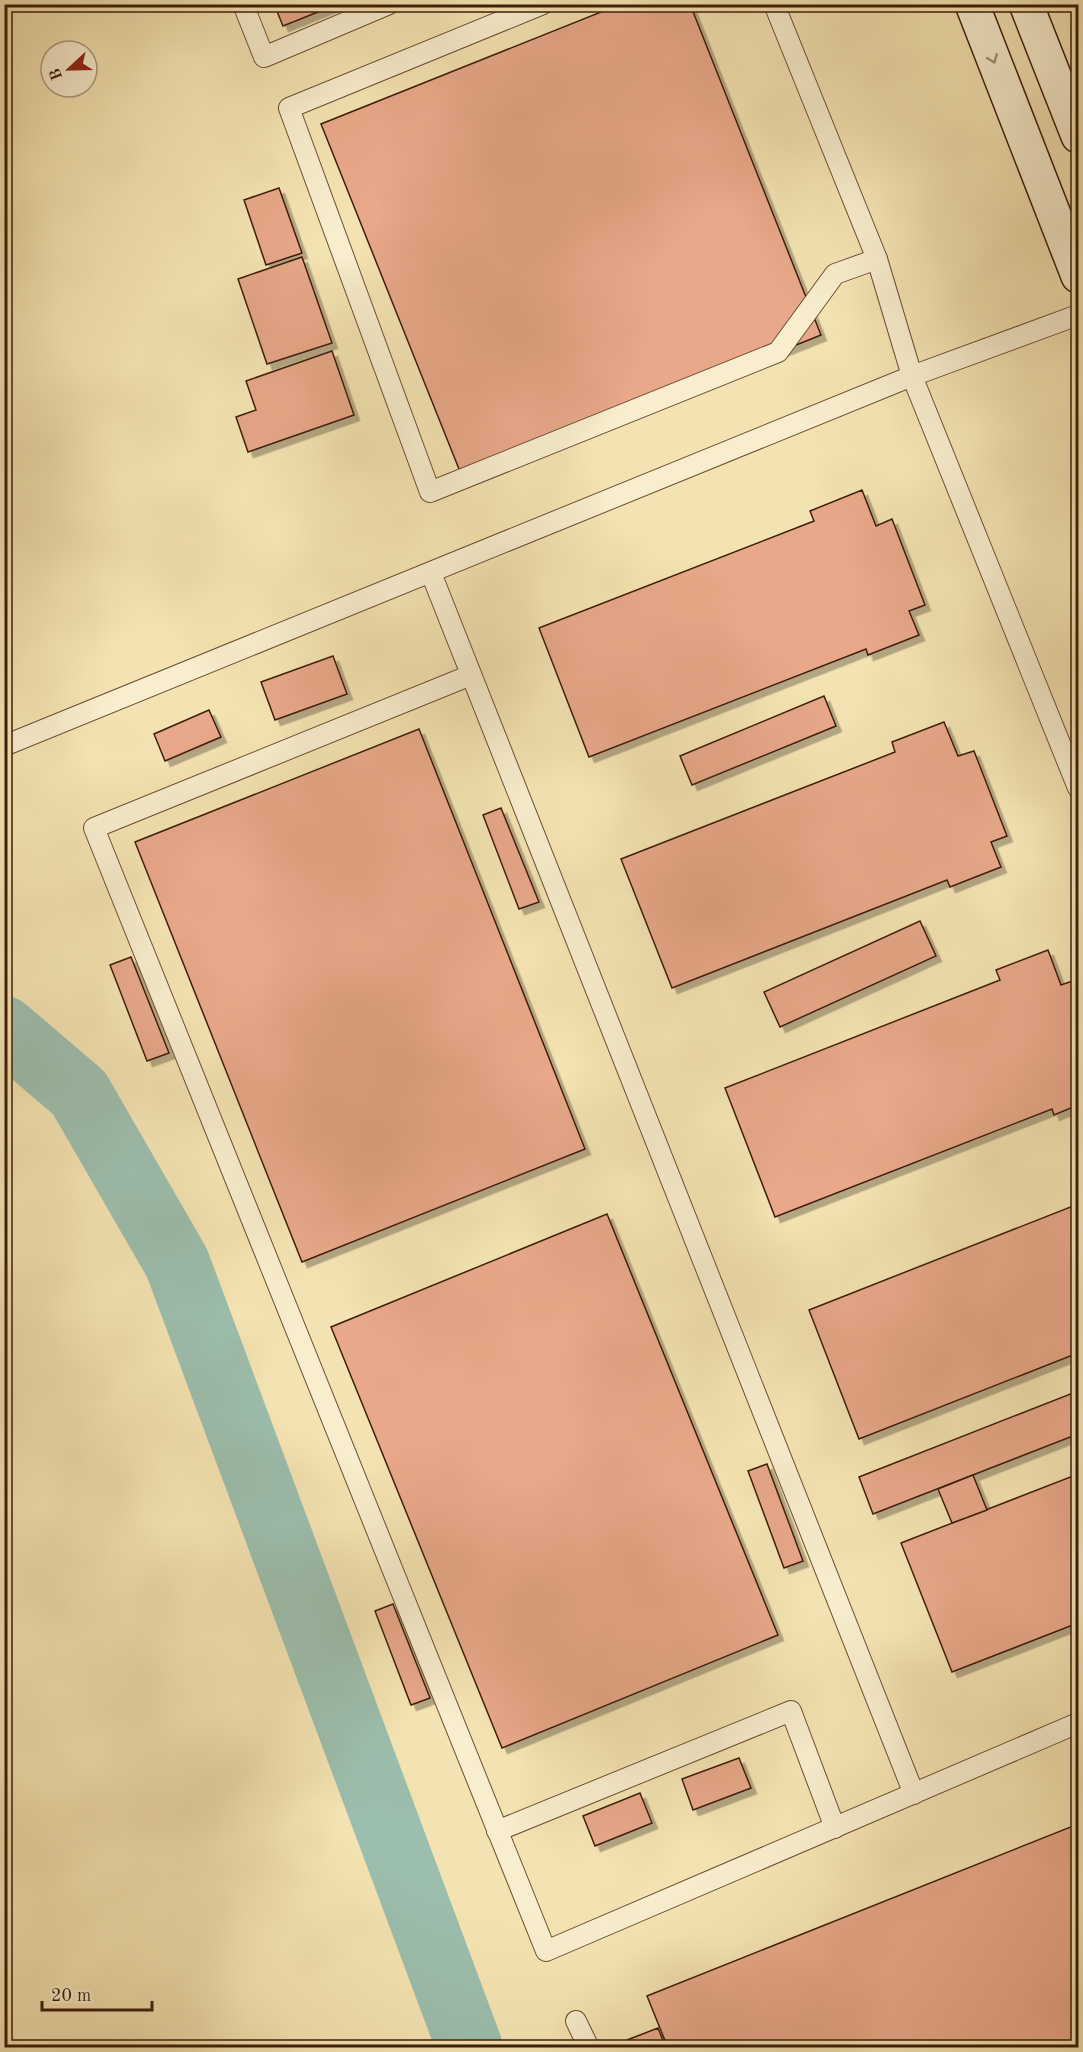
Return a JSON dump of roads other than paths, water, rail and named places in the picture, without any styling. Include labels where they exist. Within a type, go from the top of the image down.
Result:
[{"type":"street","points":[[972,4],[1078,276]]},
{"type":"street","points":[[1026,4],[1078,136]]},
{"type":"lane","points":[[243,4],[264,57],[389,4]]},
{"type":"lane","points":[[543,4],[289,108],[430,492],[778,352],[835,274],[876,259]]},
{"type":"lane","points":[[774,4],[876,259],[912,376],[1078,788]]},
{"type":"lane","points":[[11,743],[912,376],[1078,315]]},
{"type":"lane","points":[[431,573],[914,1794]]},
{"type":"lane","points":[[471,675],[94,828],[546,1951],[1078,1723]]},
{"type":"lane","points":[[497,1831],[791,1711],[835,1828]]},
{"type":"lane","points":[[576,2021],[589,2048]]},
{"type":"waterway","points":[[4,1029],[79,1093],[177,1263],[470,2048]]}]
